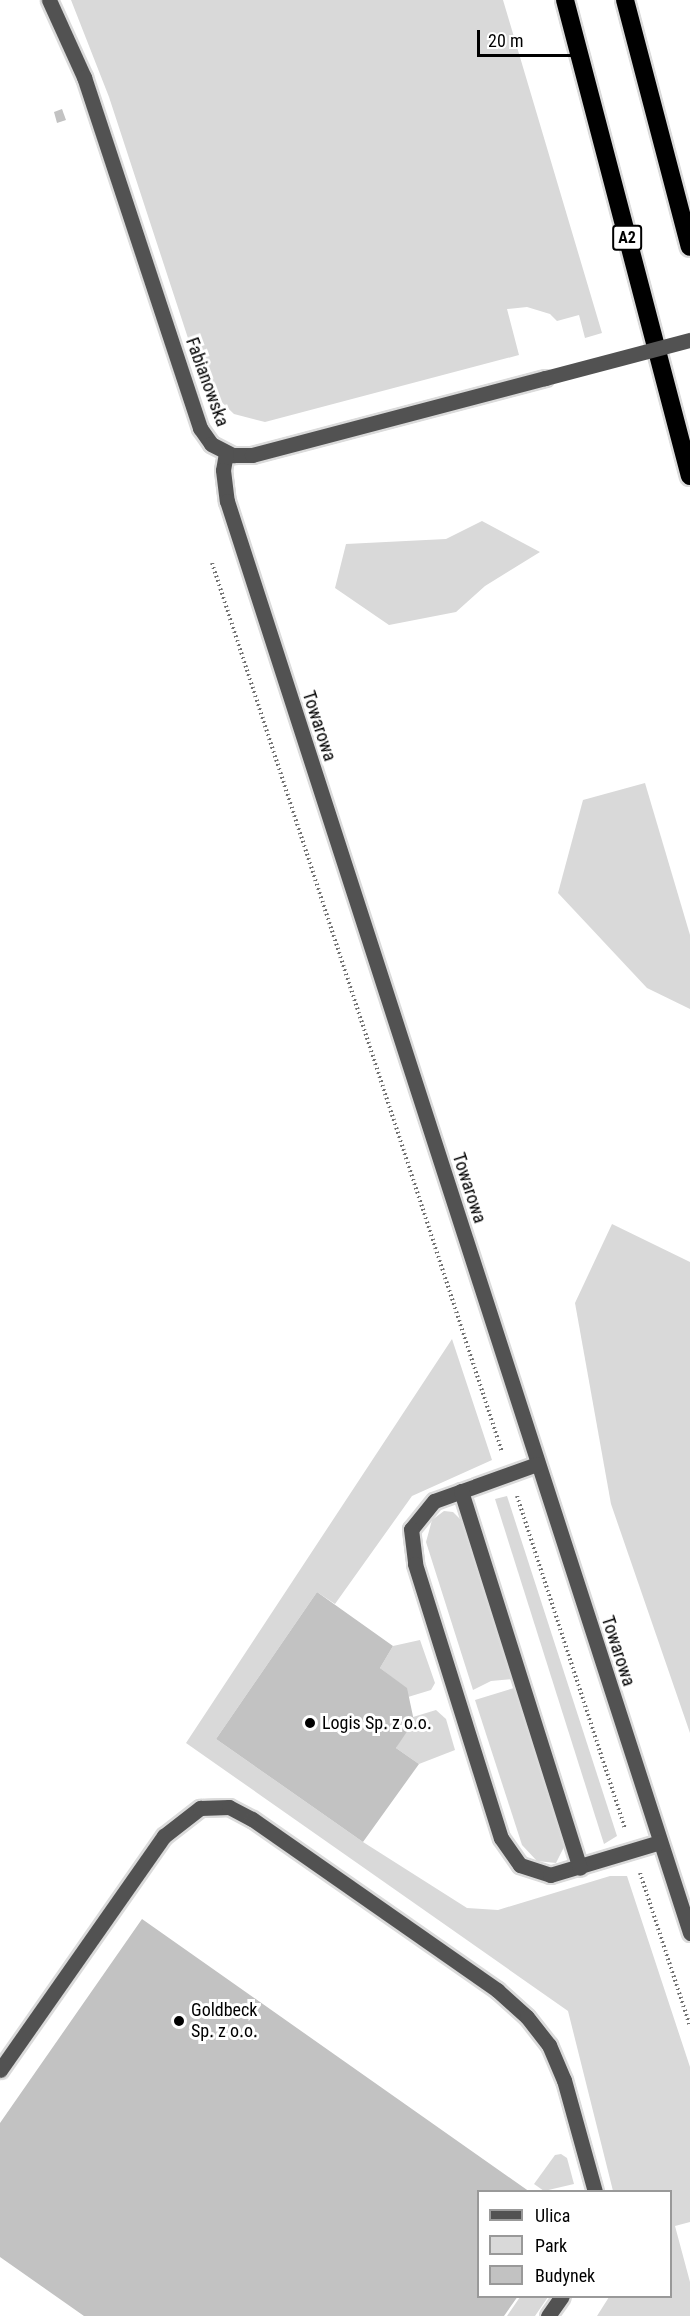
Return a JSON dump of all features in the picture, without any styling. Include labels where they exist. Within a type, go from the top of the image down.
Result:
[{"type":"highway","name":"A2","points":[[565,0],[690,476]]},
{"type":"highway","points":[[625,0],[690,247]]},
{"type":"street","name":"Fabianowska","points":[[50,0],[103,130],[200,428],[211,444],[226,453],[252,455],[690,340]]},
{"type":"street","name":"Towarowa","points":[[226,453],[223,471],[227,501],[690,1933]]},
{"type":"street","points":[[537,1464],[461,1491],[425,1507],[415,1520],[410,1540],[497,1827],[512,1858],[528,1871],[550,1875],[580,1868],[660,1842]]},
{"type":"street","points":[[461,1491],[580,1868]]},
{"type":"street","points":[[0,2070],[164,1836],[200,1809],[229,1807],[252,1819],[487,1983],[527,2016],[549,2045],[564,2080],[594,2190]]},
{"type":"street","points":[[548,2316],[561,2298]]},
{"type":"path","points":[[212,563],[690,2026]]},
{"type":"green space","points":[[71,0],[503,0],[602,333],[585,338],[579,315],[557,321],[550,314],[527,307],[507,309],[519,355],[265,422],[234,414],[203,384],[109,97]]},
{"type":"green space","points":[[482,521],[540,552],[485,586],[456,612],[389,625],[335,588],[346,544],[446,539]]},
{"type":"green space","points":[[645,783],[690,935],[690,1009],[647,988],[558,893],[583,800]]},
{"type":"green space","points":[[612,1224],[690,1262],[690,1733],[611,1504],[575,1303]]},
{"type":"green space","points":[[452,1339],[492,1460],[412,1496],[335,1604],[317,1592],[216,1739],[363,1842],[467,1908],[498,1910],[610,1876],[627,1876],[690,2067],[690,2222],[675,2226],[690,2282],[690,2316],[597,2316],[608,2298],[672,2298],[672,2190],[613,2190],[568,2011],[186,1743]]},
{"type":"green space","points":[[507,1496],[617,1836],[604,1844],[495,1499]]},
{"type":"green space","points":[[444,1511],[453,1512],[461,1520],[512,1679],[491,1681],[473,1690],[426,1542],[432,1520]]},
{"type":"green space","points":[[420,1640],[435,1683],[431,1690],[408,1697],[406,1688],[380,1668],[393,1646]]},
{"type":"green space","points":[[514,1688],[564,1847],[556,1863],[537,1861],[522,1845],[475,1700]]},
{"type":"green space","points":[[436,1710],[446,1719],[455,1750],[419,1764],[396,1748],[413,1717]]},
{"type":"green space","points":[[561,2154],[567,2158],[574,2184],[543,2190],[534,2184],[555,2155]]},
{"type":"green space","points":[[519,2298],[547,2298],[535,2316],[507,2316]]},
{"type":"building","points":[[62,109],[66,120],[57,123],[54,112]]},
{"type":"building","points":[[317,1592],[393,1646],[380,1668],[407,1688],[414,1721],[396,1748],[419,1764],[363,1842],[216,1739]]},
{"type":"building","name":"Goldbeck Sp. z o.o.","points":[[142,1919],[527,2190],[477,2190],[477,2298],[517,2298],[504,2316],[84,2316],[0,2257],[0,2123]]},
{"type":"place","name":"Logis Sp. z o.o.","points":[[310,1723]]},
{"type":"place","name":"Goldbeck Sp. z o.o.","points":[[179,2021]]}]
